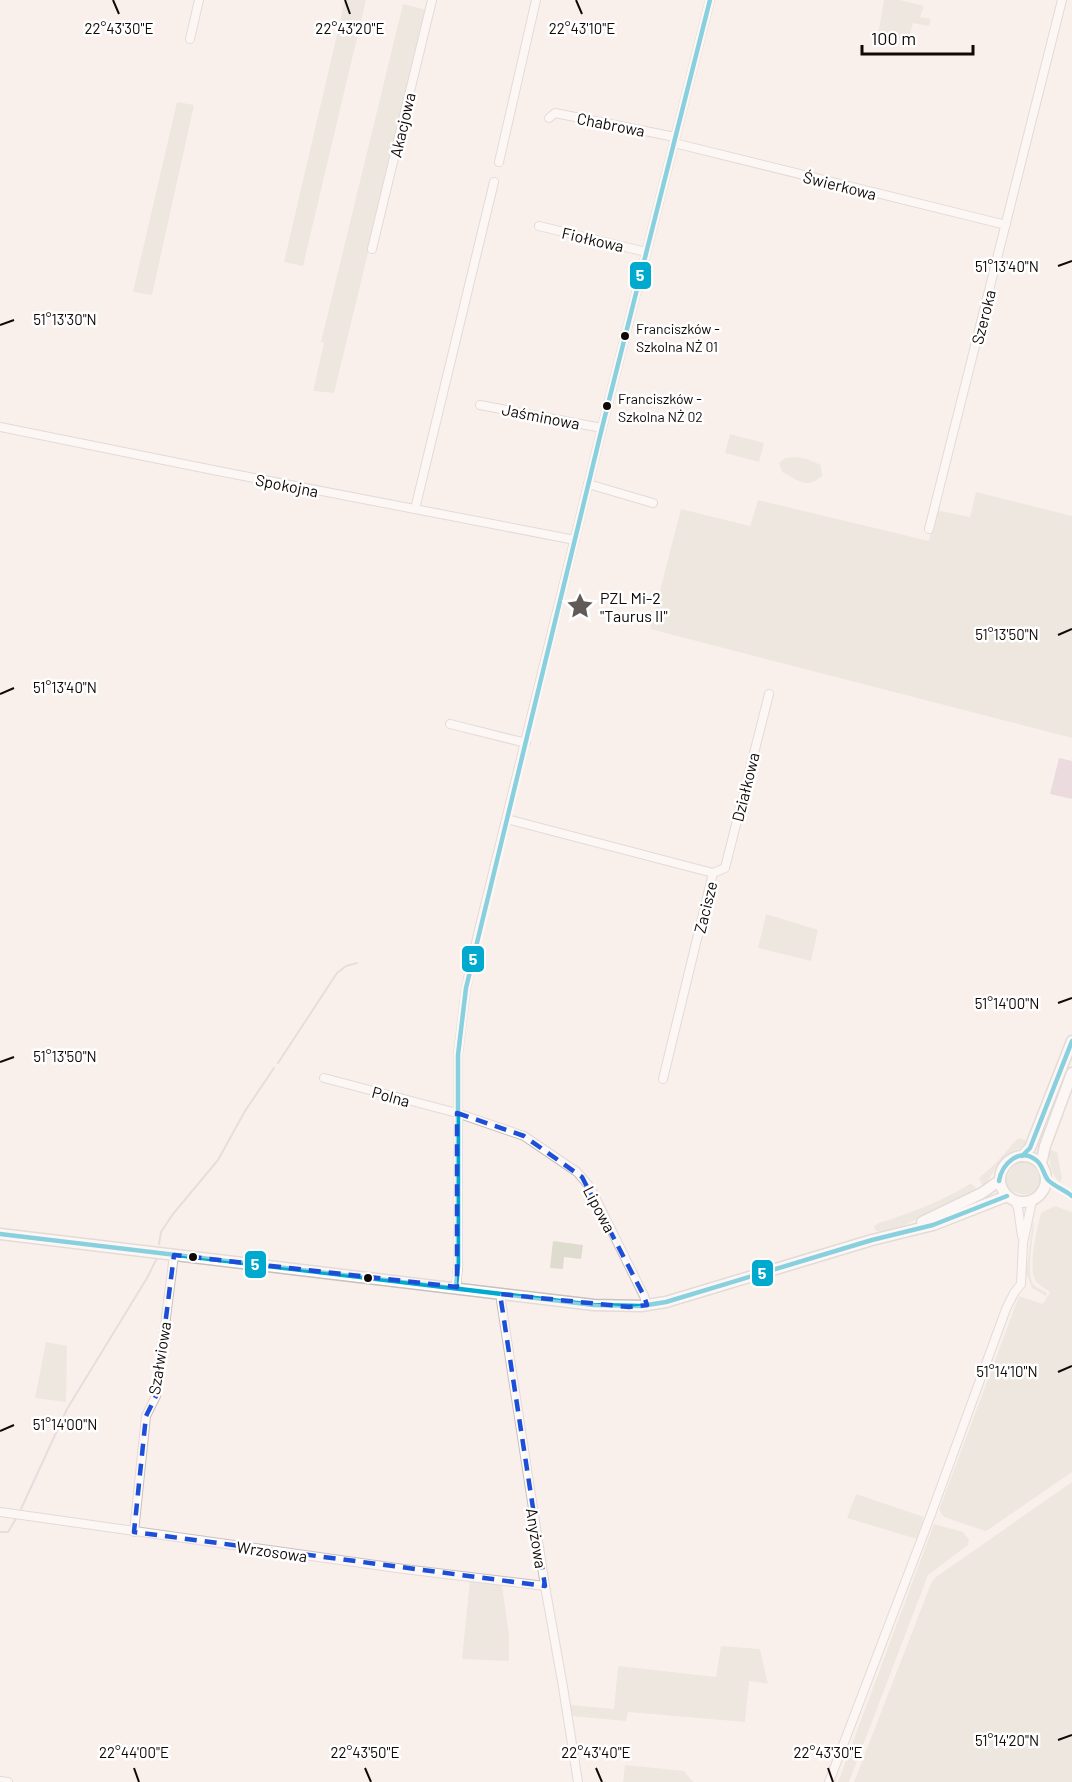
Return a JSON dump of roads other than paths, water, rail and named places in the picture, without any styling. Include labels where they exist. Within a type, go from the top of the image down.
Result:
[{"type":"main road","points":[[1022,1156],[1030,1148],[1072,1041]]},
{"type":"main road","points":[[1041,1164],[1044,1146],[1072,1073]]},
{"type":"main road","points":[[1022,1156],[1034,1159],[1041,1164],[1046,1174],[1045,1185],[1040,1195],[1032,1201],[1023,1203],[1011,1199],[1002,1190],[999,1181],[1000,1172],[1013,1158],[1022,1156]]},
{"type":"main road","points":[[906,1230],[981,1193],[999,1181]]},
{"type":"main road","points":[[0,1234],[501,1294],[629,1307],[691,1295],[906,1230],[933,1225],[1011,1199]]},
{"type":"street","points":[[190,39],[199,0]]},
{"type":"street","name":"Akacjowa","points":[[372,249],[432,0]]},
{"type":"street","points":[[499,162],[536,0]]},
{"type":"street","points":[[456,1287],[459,1044],[466,988],[588,484],[710,0]]},
{"type":"street","name":"Szeroka","points":[[929,529],[1062,0]]},
{"type":"street","name":"Chabrowa","points":[[549,118],[555,113],[674,140]]},
{"type":"street","name":"Świerkowa","points":[[674,140],[1006,225]]},
{"type":"street","points":[[414,509],[494,182]]},
{"type":"street","name":"Fiołkowa","points":[[539,226],[646,252]]},
{"type":"street","name":"Jaśminowa","points":[[480,405],[602,428]]},
{"type":"street","name":"Spokojna","points":[[0,427],[575,540]]},
{"type":"street","points":[[588,484],[653,503]]},
{"type":"street","name":"Działkowa","points":[[713,873],[725,868],[769,694]]},
{"type":"street","points":[[450,724],[526,743]]},
{"type":"street","name":"Zacisze","points":[[507,819],[713,873],[663,1079]]},
{"type":"street","name":"Polna","points":[[324,1078],[457,1113]]},
{"type":"street","name":"Lipowa","points":[[457,1113],[524,1136],[582,1177],[594,1193],[647,1305]]},
{"type":"street","points":[[1011,1199],[1018,1208],[1023,1243]]},
{"type":"street","points":[[829,1782],[1006,1309],[1021,1284],[1023,1243],[1032,1201]]},
{"type":"street","name":"Szałwiowa","points":[[134,1532],[146,1416],[156,1396],[174,1255]]},
{"type":"street","name":"Anyżowa","points":[[501,1294],[519,1424],[578,1782]]},
{"type":"street","name":"Wrzosowa","points":[[0,1512],[468,1578],[545,1586]]},
{"type":"street","points":[[0,1781],[8,1782]]},
{"type":"waterway","points":[[278,1063],[337,973],[346,966],[357,963]]},
{"type":"waterway","points":[[159,1244],[161,1232],[218,1160],[245,1111],[274,1068]]},
{"type":"waterway","points":[[21,1509],[67,1409],[157,1258]]},
{"type":"waterway","points":[[0,1532],[8,1532],[17,1517]]},
{"type":"place","name":"Franciszków - Szkolna NŻ 01","points":[[625,336]]},
{"type":"place","name":"Franciszków - Szkolna NŻ 02","points":[[607,406]]},
{"type":"place","name":"PZL Mi-2 \"Taurus II\"","points":[[580,606]]}]
